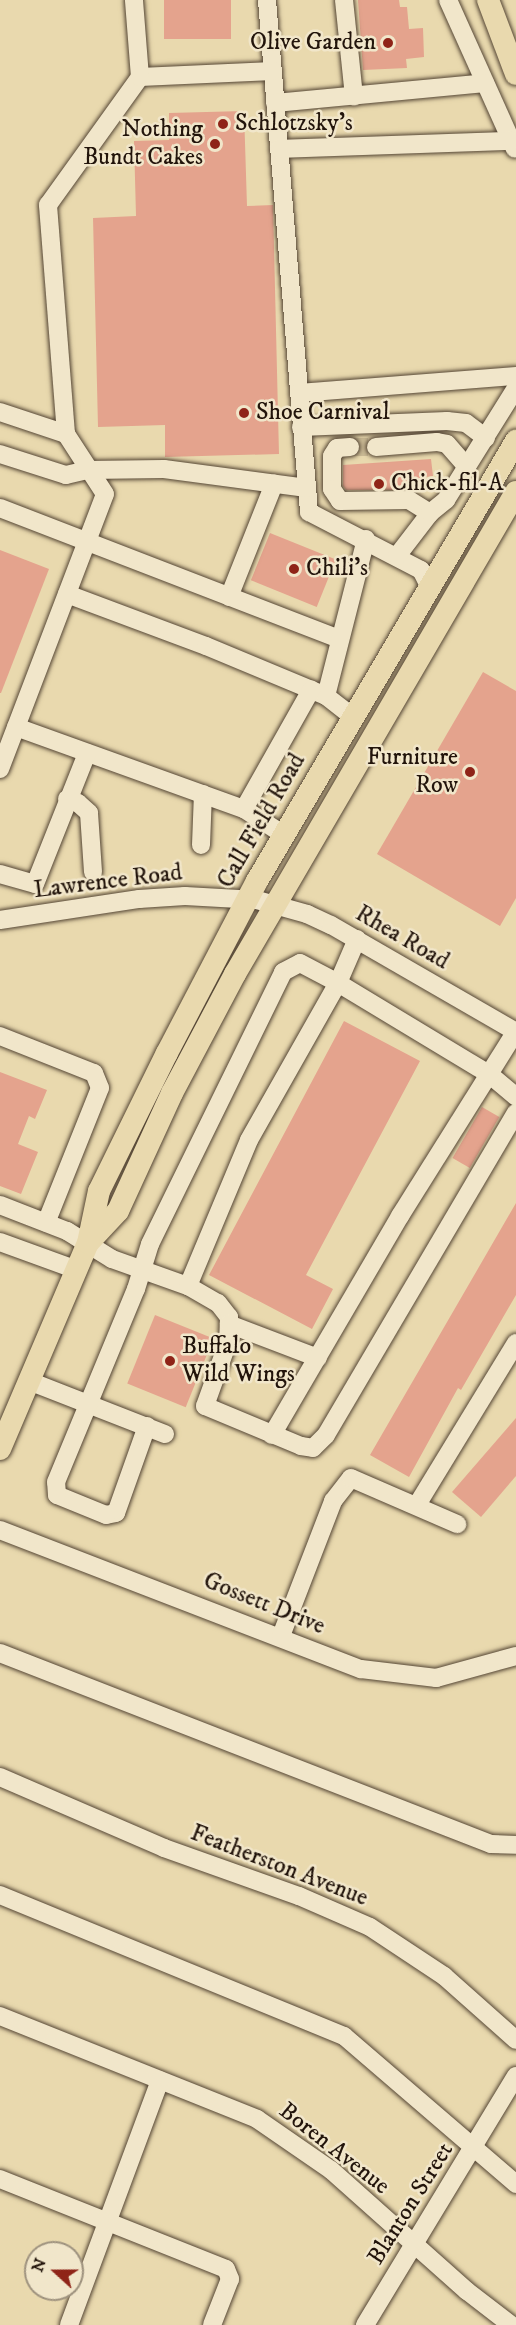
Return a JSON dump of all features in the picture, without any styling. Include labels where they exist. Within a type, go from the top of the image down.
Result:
[{"type":"main road","points":[[488,0],[516,74]]},
{"type":"main road","name":"Call Field Road","points":[[260,902],[284,836],[516,441]]},
{"type":"main road","name":"Call Field Road","points":[[0,1449],[88,1243],[99,1191],[260,902],[374,735],[516,492]]},
{"type":"main road","points":[[430,588],[453,601]]},
{"type":"main road","points":[[353,717],[374,735]]},
{"type":"street","points":[[0,769],[105,494],[66,434],[48,205],[140,77],[134,0]]},
{"type":"street","points":[[267,0],[309,512],[366,539],[421,570],[430,588]]},
{"type":"street","points":[[344,0],[354,96]]},
{"type":"street","points":[[279,149],[514,146],[448,0]]},
{"type":"street","points":[[140,77],[273,71]]},
{"type":"street","points":[[275,104],[485,83]]},
{"type":"street","points":[[299,393],[516,376]]},
{"type":"street","points":[[397,556],[430,513],[446,500],[516,388]]},
{"type":"street","points":[[0,412],[66,434]]},
{"type":"street","points":[[301,427],[447,421],[466,423],[486,438]]},
{"type":"street","points":[[375,447],[425,441],[447,444],[467,467]]},
{"type":"street","points":[[350,447],[338,448],[332,456],[332,489],[340,501],[409,500],[430,513]]},
{"type":"street","points":[[0,454],[66,475],[88,470],[164,469],[307,488]]},
{"type":"street","points":[[229,597],[274,484]]},
{"type":"street","points":[[0,508],[340,639]]},
{"type":"street","points":[[244,809],[318,693],[340,639],[366,539]]},
{"type":"street","points":[[67,594],[318,693],[353,717]]},
{"type":"street","points":[[16,727],[244,809],[284,836]]},
{"type":"street","points":[[0,874],[35,884],[87,753]]},
{"type":"street","points":[[201,844],[203,794]]},
{"type":"street","points":[[68,799],[78,803],[89,813],[93,872]]},
{"type":"street","name":"Lawrence Road","points":[[0,920],[139,899],[185,896],[260,902]]},
{"type":"street","name":"Rhea Road","points":[[260,902],[307,914],[357,939],[516,1032]]},
{"type":"street","points":[[188,1286],[249,1140],[338,983],[357,939]]},
{"type":"street","points":[[147,1426],[116,1513],[106,1515],[63,1499],[55,1489],[87,1403],[136,1289],[140,1270],[283,972],[300,963],[338,983],[489,1074],[516,1097]]},
{"type":"street","points":[[272,1435],[516,1032]]},
{"type":"street","points":[[0,1036],[94,1073],[100,1088],[46,1223]]},
{"type":"street","points":[[0,1205],[88,1243],[112,1259],[188,1286],[226,1310],[229,1323],[228,1342],[205,1406],[308,1449],[326,1436],[516,1113]]},
{"type":"street","points":[[0,1242],[77,1270]]},
{"type":"street","points":[[229,1323],[318,1358]]},
{"type":"street","points":[[417,1505],[516,1343]]},
{"type":"street","points":[[29,1381],[165,1434]]},
{"type":"street","points":[[281,1636],[342,1486],[351,1478],[362,1479],[457,1524]]},
{"type":"street","name":"Gossett Drive","points":[[0,1530],[361,1668],[411,1678],[455,1676],[516,1656]]},
{"type":"street","points":[[0,1653],[491,1844],[516,1845]]},
{"type":"street","name":"Featherston Avenue","points":[[0,1778],[164,1848],[299,1896],[370,1927],[444,1976],[516,2040]]},
{"type":"street","points":[[0,1895],[344,2036],[516,2184]]},
{"type":"street","name":"Boren Avenue","points":[[0,2016],[248,2115],[300,2146],[413,2245],[511,2325]]},
{"type":"street","name":"Blanton Street","points":[[366,2325],[516,2076]]},
{"type":"street","points":[[69,2325],[160,2080]]},
{"type":"street","points":[[0,2179],[226,2269],[230,2279],[212,2325]]},
{"type":"building","points":[[164,0],[231,0],[231,39],[164,39]]},
{"type":"building","name":"Olive Garden","points":[[358,0],[399,0],[400,7],[407,7],[409,29],[423,28],[424,57],[406,59],[407,68],[363,70]]},
{"type":"building","points":[[244,111],[247,206],[273,205],[279,454],[165,457],[165,425],[98,427],[93,218],[136,216],[134,141],[169,140],[169,113]]},
{"type":"building","name":"Chick-fil-A","points":[[431,459],[433,476],[419,478],[420,490],[346,490],[343,486],[343,465]]},
{"type":"building","name":"Chili's","points":[[270,533],[336,560],[317,607],[251,580]]},
{"type":"building","points":[[0,550],[49,569],[1,693],[0,693]]},
{"type":"building","name":"Furniture Row","points":[[483,672],[516,691],[516,898],[500,926],[377,854]]},
{"type":"building","points":[[344,1021],[420,1061],[306,1275],[333,1289],[312,1329],[209,1275]]},
{"type":"building","points":[[0,1072],[47,1090],[35,1119],[29,1116],[18,1144],[38,1152],[21,1194],[0,1186]]},
{"type":"building","points":[[482,1107],[499,1117],[470,1168],[452,1158]]},
{"type":"building","points":[[516,1203],[516,1295],[461,1390],[458,1388],[409,1477],[370,1455]]},
{"type":"building","name":"Buffalo Wild Wings","points":[[155,1315],[213,1339],[186,1407],[127,1384]]},
{"type":"building","points":[[516,1418],[516,1476],[481,1517],[452,1492]]},
{"type":"tunnel","points":[[350,447],[376,447]]},
{"type":"place","name":"Olive Garden","points":[[388,43]]},
{"type":"place","name":"Schlotzsky's","points":[[223,124]]},
{"type":"place","name":"Nothing Bundt Cakes","points":[[215,144]]},
{"type":"place","name":"Shoe Carnival","points":[[244,413]]},
{"type":"place","name":"Chick-fil-A","points":[[379,484]]},
{"type":"place","name":"Chili's","points":[[294,569]]},
{"type":"place","name":"Furniture Row","points":[[470,772]]},
{"type":"place","name":"Buffalo Wild Wings","points":[[170,1361]]}]
